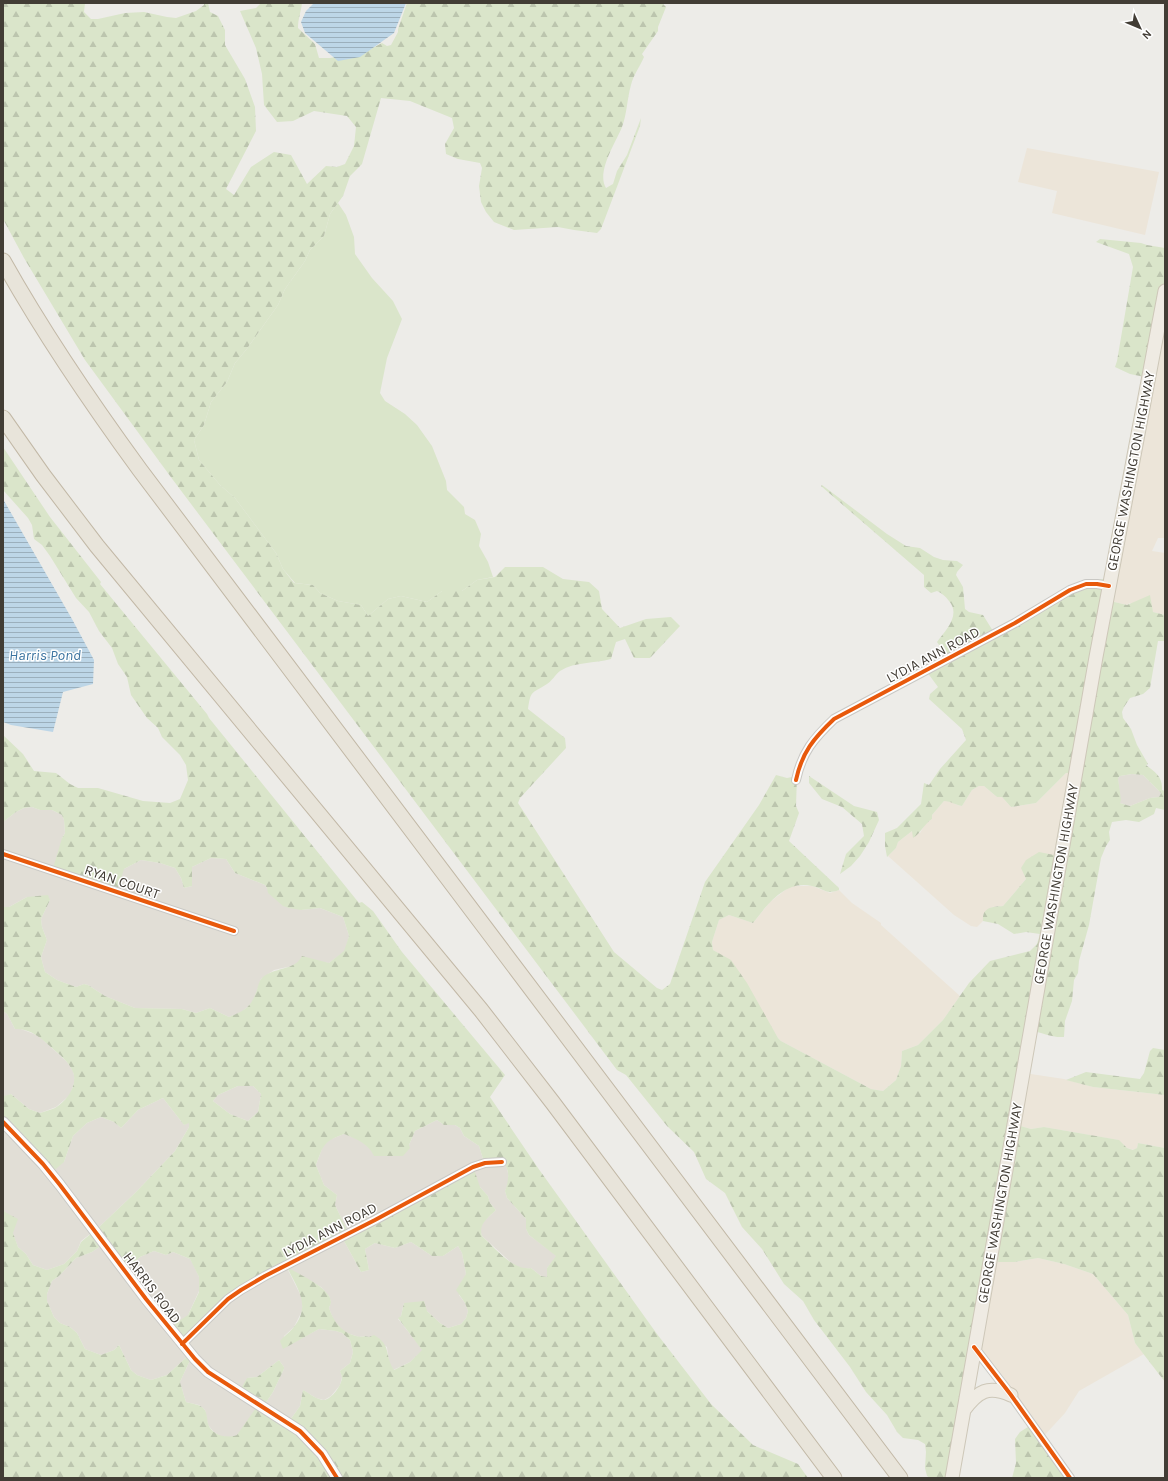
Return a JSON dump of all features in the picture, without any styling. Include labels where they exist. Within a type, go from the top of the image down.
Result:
[{"type":"highway","points":[[3,261],[40,325],[72,375],[144,476],[900,1478]]},
{"type":"highway","points":[[3,418],[43,476],[92,540],[439,959],[517,1056],[834,1478]]},
{"type":"main road","name":"GEORGE WASHINGTON HIGHWAY","points":[[952,1478],[1109,586],[1165,291]]},
{"type":"main road","points":[[964,1410],[972,1399],[984,1391],[1001,1391],[1011,1395]]},
{"type":"street","name":"LYDIA ANN ROAD","points":[[796,780],[800,764],[806,752],[813,741],[834,719],[1015,623],[1070,590],[1086,584],[1109,586]]},
{"type":"street","name":"RYAN COURT","points":[[3,854],[234,931]]},
{"type":"street","name":"HARRIS ROAD","points":[[3,1122],[43,1164],[182,1344],[208,1372],[300,1430],[322,1454],[337,1478]]},
{"type":"street","name":"LYDIA ANN ROAD","points":[[182,1344],[228,1299],[266,1276],[381,1217],[473,1167],[485,1163],[502,1162]]},
{"type":"street","points":[[974,1347],[1011,1395],[1070,1478]]},
{"type":"shaded area","points":[[1027,148],[1159,172],[1145,235],[1052,213],[1057,191],[1018,182]]},
{"type":"shaded area","points":[[1165,284],[1165,538],[1158,538],[1152,551],[1165,553],[1165,615],[1130,603],[1127,605],[1106,600]]},
{"type":"shaded area","points":[[1066,773],[1070,773],[1060,854],[1022,868],[1026,879],[1003,906],[992,907],[983,915],[983,921],[977,927],[971,926],[954,915],[888,856],[896,848],[898,842],[912,831],[920,833],[944,801],[950,801],[962,806],[972,790],[979,786],[984,786],[997,797],[1002,797],[1011,807],[1036,803]]},
{"type":"shaded area","points":[[1132,774],[1143,775],[1161,793],[1159,797],[1150,798],[1130,806],[1120,803],[1118,778],[1120,776]]},
{"type":"shaded area","points":[[32,807],[40,810],[52,810],[62,815],[65,833],[62,838],[124,869],[141,860],[160,863],[175,868],[181,878],[184,888],[192,886],[192,867],[211,858],[226,859],[235,873],[265,885],[267,888],[301,910],[320,908],[343,917],[349,936],[345,951],[329,963],[299,962],[296,965],[274,970],[261,979],[253,1002],[242,1012],[229,1017],[210,1008],[196,1013],[182,1009],[135,1008],[105,996],[88,985],[84,984],[76,987],[57,980],[45,972],[41,957],[47,940],[42,927],[41,919],[50,900],[27,897],[9,907],[3,907],[3,822],[16,812],[24,808]]},
{"type":"shaded area","points":[[793,886],[812,886],[830,893],[839,890],[852,903],[881,923],[881,925],[960,996],[943,1020],[918,1045],[902,1051],[901,1066],[896,1080],[883,1091],[871,1089],[781,1041],[730,960],[713,950],[712,942],[719,920],[729,915],[753,923],[770,902],[788,888]]},
{"type":"shaded area","points":[[3,1011],[7,1014],[15,1029],[21,1029],[39,1036],[67,1062],[73,1071],[75,1080],[70,1095],[56,1107],[40,1113],[29,1109],[11,1094],[3,1097]]},
{"type":"shaded area","points":[[1024,1073],[1064,1079],[1093,1087],[1165,1095],[1165,1148],[1138,1143],[1137,1148],[1134,1150],[1127,1148],[1118,1140],[1044,1127],[1031,1129],[1013,1124]]},
{"type":"shaded area","points":[[238,1086],[253,1086],[261,1094],[258,1112],[248,1121],[230,1114],[213,1101],[218,1095]]},
{"type":"shaded area","points":[[163,1098],[184,1125],[189,1122],[189,1127],[175,1151],[136,1192],[99,1227],[81,1241],[77,1251],[64,1264],[47,1270],[33,1265],[26,1254],[18,1247],[3,1208],[3,1122],[64,1162],[73,1136],[87,1123],[101,1117],[114,1122],[121,1128],[138,1110]]},
{"type":"shaded area","points":[[437,1120],[444,1125],[455,1125],[460,1128],[464,1136],[479,1146],[484,1162],[503,1163],[506,1165],[508,1184],[505,1191],[507,1198],[526,1219],[526,1229],[529,1235],[557,1256],[547,1268],[547,1277],[541,1276],[531,1268],[524,1269],[515,1266],[482,1236],[480,1230],[482,1223],[496,1210],[490,1203],[488,1196],[480,1187],[348,1232],[335,1205],[337,1195],[324,1185],[316,1165],[323,1146],[329,1140],[344,1134],[358,1139],[371,1148],[409,1145],[415,1131]]},
{"type":"shaded area","points":[[994,1232],[1000,1242],[999,1251],[1015,1262],[1038,1258],[1064,1264],[1093,1274],[1128,1315],[1135,1343],[1144,1354],[1079,1391],[1065,1413],[1042,1438],[986,1361],[975,1339]]},
{"type":"shaded area","points":[[344,1241],[361,1272],[369,1270],[365,1249],[375,1243],[395,1248],[411,1242],[432,1256],[443,1256],[458,1246],[462,1253],[466,1274],[459,1295],[465,1303],[468,1311],[466,1318],[461,1324],[448,1328],[427,1311],[409,1303],[404,1303],[401,1316],[398,1319],[423,1350],[410,1362],[393,1370],[389,1363],[387,1347],[369,1337],[359,1337],[344,1332],[334,1321],[329,1308],[331,1302],[329,1296],[321,1287],[287,1268],[302,1298],[302,1311],[294,1327],[284,1336],[283,1348],[319,1329],[336,1331],[342,1333],[350,1340],[353,1352],[350,1363],[340,1371],[342,1377],[340,1385],[331,1396],[324,1400],[316,1398],[303,1390],[300,1406],[288,1423],[263,1407],[273,1392],[284,1369],[279,1360],[257,1377],[247,1378],[259,1405],[237,1436],[231,1438],[220,1436],[213,1431],[208,1425],[205,1410],[199,1405],[186,1402],[180,1382],[192,1356],[190,1354],[167,1375],[151,1380],[137,1375],[131,1370],[119,1345],[114,1350],[101,1355],[85,1349],[77,1333],[70,1327],[60,1323],[54,1317],[47,1301],[47,1294],[52,1281],[59,1276],[76,1258],[92,1252],[105,1243],[126,1269],[140,1257],[154,1251],[166,1255],[173,1252],[190,1259],[199,1277],[199,1291],[188,1315],[227,1302],[287,1267]]},
{"type":"green space","points":[[3,3],[85,3],[84,12],[91,19],[98,19],[125,13],[144,12],[176,18],[196,11],[204,5],[204,3],[208,3],[210,12],[218,16],[225,30],[225,45],[245,79],[255,107],[256,131],[226,189],[234,195],[251,167],[274,152],[291,155],[307,184],[326,166],[337,167],[345,164],[354,146],[356,127],[347,116],[314,111],[293,121],[277,122],[264,105],[262,74],[256,48],[240,11],[256,8],[261,3],[302,3],[298,28],[315,44],[319,58],[330,58],[367,51],[382,43],[387,46],[391,45],[398,32],[407,3],[662,3],[666,7],[658,27],[658,31],[642,54],[644,57],[632,82],[624,122],[605,166],[603,174],[606,188],[613,184],[617,171],[627,155],[641,118],[640,126],[601,229],[597,233],[558,227],[514,230],[494,222],[486,212],[481,202],[479,186],[482,168],[480,163],[458,159],[446,154],[445,144],[454,128],[452,118],[410,101],[381,98],[362,164],[350,176],[343,196],[330,214],[324,236],[310,250],[305,261],[285,289],[278,305],[235,363],[227,382],[211,402],[204,425],[194,440],[199,460],[220,485],[235,498],[276,553],[283,569],[294,583],[313,585],[320,593],[338,601],[361,605],[368,616],[388,599],[401,596],[427,602],[442,591],[462,591],[477,580],[495,577],[505,567],[543,567],[563,579],[589,582],[599,591],[602,609],[620,628],[646,619],[671,617],[680,626],[650,658],[634,658],[625,639],[616,642],[611,659],[579,664],[566,668],[560,671],[549,683],[531,695],[528,709],[565,738],[566,748],[520,798],[518,803],[614,952],[657,988],[662,990],[670,984],[705,882],[759,805],[776,775],[787,778],[797,776],[796,806],[799,813],[789,841],[839,888],[839,890],[828,892],[816,887],[802,885],[785,890],[771,901],[753,923],[729,915],[719,920],[712,942],[713,950],[731,960],[747,983],[781,1041],[871,1089],[883,1091],[896,1080],[901,1066],[902,1051],[918,1045],[943,1020],[969,983],[990,961],[1030,951],[1037,944],[1040,934],[1026,932],[1014,934],[998,924],[983,921],[983,916],[988,909],[1003,906],[1026,879],[1021,868],[1026,860],[1039,852],[1059,856],[1070,773],[1066,773],[1036,803],[1011,807],[1002,797],[997,797],[984,786],[979,786],[972,790],[962,806],[944,801],[932,815],[932,819],[918,834],[913,838],[912,831],[898,842],[896,848],[887,857],[885,833],[897,828],[921,804],[924,783],[929,785],[940,769],[966,740],[962,729],[929,699],[930,694],[938,687],[927,672],[948,658],[937,642],[951,622],[953,617],[952,606],[943,595],[937,591],[931,593],[924,587],[924,575],[821,486],[822,485],[887,534],[906,546],[920,548],[934,557],[943,560],[957,561],[963,565],[956,575],[963,587],[965,609],[969,612],[983,615],[993,631],[1084,581],[1105,579],[1106,600],[1127,605],[1150,595],[1153,612],[1165,615],[1165,641],[1158,641],[1150,688],[1143,694],[1130,698],[1122,712],[1123,718],[1131,729],[1137,745],[1148,764],[1146,765],[1160,778],[1162,790],[1165,791],[1165,810],[1156,808],[1154,814],[1139,822],[1126,820],[1112,822],[1109,832],[1110,840],[1101,858],[1089,925],[1079,961],[1078,973],[1074,980],[1072,1001],[1065,1021],[1064,1037],[1055,1037],[1030,1031],[1013,1124],[1031,1129],[1044,1127],[1119,1140],[1127,1148],[1133,1150],[1137,1148],[1138,1143],[1165,1148],[1165,1382],[1135,1343],[1128,1315],[1093,1274],[1064,1264],[1038,1258],[1015,1262],[998,1262],[1000,1242],[994,1233],[951,1478],[930,1478],[927,1476],[925,1468],[925,1444],[918,1440],[903,1438],[897,1432],[887,1415],[866,1392],[850,1367],[814,1320],[803,1301],[784,1284],[762,1249],[742,1227],[725,1193],[706,1179],[694,1152],[667,1126],[626,1075],[617,1070],[173,480],[85,360],[24,258],[3,219]],"holes":[[[1132,774],[1143,775],[1161,793],[1159,797],[1150,798],[1130,806],[1120,803],[1121,800],[1118,778],[1120,776]]]},
{"type":"green space","points":[[338,203],[346,215],[354,237],[355,254],[372,278],[393,301],[402,319],[387,358],[380,393],[385,401],[405,414],[417,425],[432,446],[446,481],[447,490],[464,507],[465,514],[475,520],[481,534],[479,546],[488,562],[493,577],[477,580],[462,591],[442,591],[427,602],[401,596],[388,599],[368,616],[361,605],[338,601],[320,593],[313,585],[295,583],[283,569],[276,553],[235,498],[220,485],[199,460],[194,440],[204,425],[211,402],[227,382],[235,363],[278,305],[285,289],[305,261],[310,250],[324,236],[330,214]]},
{"type":"green space","points":[[1100,239],[1141,243],[1165,248],[1165,284],[1145,377],[1130,374],[1115,367],[1133,267],[1129,254],[1096,242]]},
{"type":"green space","points":[[3,447],[50,517],[101,582],[100,584],[359,903],[362,902],[373,911],[402,952],[505,1075],[490,1097],[538,1168],[657,1334],[711,1404],[753,1445],[798,1464],[808,1478],[3,1478],[3,1208],[5,1212],[18,1219],[13,1233],[18,1247],[26,1254],[33,1265],[47,1270],[64,1264],[77,1251],[81,1242],[136,1192],[175,1151],[189,1127],[189,1123],[184,1125],[163,1098],[138,1110],[121,1128],[114,1122],[101,1117],[87,1123],[73,1136],[64,1162],[51,1173],[3,1122],[4,1096],[11,1094],[29,1109],[40,1113],[55,1108],[64,1101],[73,1087],[74,1077],[71,1068],[61,1056],[35,1034],[26,1030],[15,1029],[7,1014],[3,1011],[3,907],[9,907],[27,897],[48,895],[50,900],[41,919],[42,927],[47,940],[41,957],[45,972],[57,980],[76,987],[84,984],[88,985],[105,996],[135,1008],[182,1009],[196,1013],[210,1008],[229,1017],[244,1010],[250,1004],[262,978],[272,972],[289,967],[299,961],[302,956],[329,963],[344,951],[349,936],[343,917],[320,908],[301,910],[283,906],[268,893],[265,885],[235,873],[226,859],[211,858],[192,867],[192,886],[184,888],[181,878],[175,868],[160,863],[141,860],[124,869],[117,891],[53,868],[62,838],[65,833],[62,815],[52,810],[40,810],[32,807],[24,808],[16,812],[3,822],[3,735],[23,754],[34,771],[56,773],[70,784],[78,788],[98,788],[143,801],[170,803],[180,799],[188,780],[186,765],[180,755],[162,737],[158,728],[147,718],[131,695],[127,677],[118,664],[112,648],[99,631],[89,612],[76,598],[50,556],[42,545],[34,539],[32,525],[28,518],[3,490]],"holes":[[[238,1086],[253,1086],[261,1094],[258,1112],[248,1121],[230,1114],[213,1101],[218,1095]],[[437,1120],[444,1125],[455,1125],[460,1128],[464,1136],[479,1146],[484,1162],[503,1163],[506,1166],[508,1173],[505,1191],[507,1198],[526,1219],[526,1229],[529,1235],[556,1256],[547,1268],[547,1277],[541,1276],[531,1268],[524,1268],[511,1262],[498,1252],[482,1236],[481,1228],[496,1210],[490,1203],[488,1196],[480,1187],[474,1169],[348,1232],[335,1205],[337,1195],[324,1185],[316,1165],[323,1148],[332,1139],[344,1134],[365,1145],[374,1156],[403,1156],[410,1148],[409,1145],[415,1131]],[[344,1241],[361,1272],[369,1270],[365,1249],[375,1243],[395,1248],[411,1242],[432,1256],[443,1256],[458,1246],[462,1253],[466,1274],[456,1290],[465,1303],[468,1311],[466,1318],[461,1324],[448,1328],[427,1311],[424,1301],[404,1303],[401,1316],[398,1318],[422,1350],[410,1362],[394,1370],[389,1360],[386,1347],[380,1339],[374,1335],[369,1337],[358,1337],[342,1329],[331,1313],[329,1308],[331,1304],[330,1297],[326,1292],[313,1282],[287,1267]],[[105,1243],[126,1269],[140,1257],[154,1251],[166,1255],[173,1252],[190,1259],[199,1277],[199,1292],[188,1315],[170,1327],[185,1344],[234,1296],[287,1267],[301,1297],[302,1305],[299,1320],[280,1341],[283,1349],[319,1329],[336,1331],[342,1333],[350,1340],[353,1352],[350,1363],[340,1371],[342,1380],[336,1391],[327,1399],[319,1399],[303,1390],[300,1406],[288,1423],[263,1407],[273,1392],[284,1369],[279,1360],[257,1377],[247,1378],[239,1392],[258,1405],[237,1435],[228,1437],[220,1435],[210,1428],[205,1410],[202,1407],[186,1402],[180,1382],[192,1356],[190,1354],[167,1375],[151,1380],[137,1375],[131,1370],[119,1345],[114,1350],[101,1355],[85,1349],[77,1333],[70,1327],[60,1323],[54,1317],[47,1301],[47,1294],[52,1281],[59,1276],[76,1258],[92,1252]]]},
{"type":"green space","points":[[809,776],[854,806],[877,812],[879,820],[869,842],[851,866],[840,874],[846,854],[864,836],[862,824],[842,807],[822,799],[809,783]]},
{"type":"green space","points":[[1153,1048],[1165,1050],[1165,1095],[1093,1087],[1066,1080],[1086,1072],[1140,1079],[1144,1073],[1150,1051]]},
{"type":"green space","points":[[1031,1425],[1070,1478],[1012,1478],[1016,1463],[1015,1439],[1020,1432]]},
{"type":"water","points":[[314,3],[406,3],[394,33],[360,57],[338,61],[305,33],[301,22],[306,11]]},
{"type":"water","name":"Harris Pond","points":[[3,499],[94,660],[93,684],[63,692],[53,732],[11,725],[3,722]]},
{"type":"cycle path","points":[[796,780],[805,753],[820,733],[834,719],[1015,623],[1070,590],[1086,584],[1109,586]]},
{"type":"cycle path","points":[[3,854],[234,931]]},
{"type":"cycle path","points":[[3,1122],[43,1164],[146,1299],[195,1359],[208,1372],[300,1431],[322,1454],[337,1478]]},
{"type":"cycle path","points":[[182,1344],[228,1299],[265,1276],[375,1220],[473,1167],[485,1163],[502,1162]]},
{"type":"cycle path","points":[[974,1347],[1011,1395],[1070,1478]]}]
